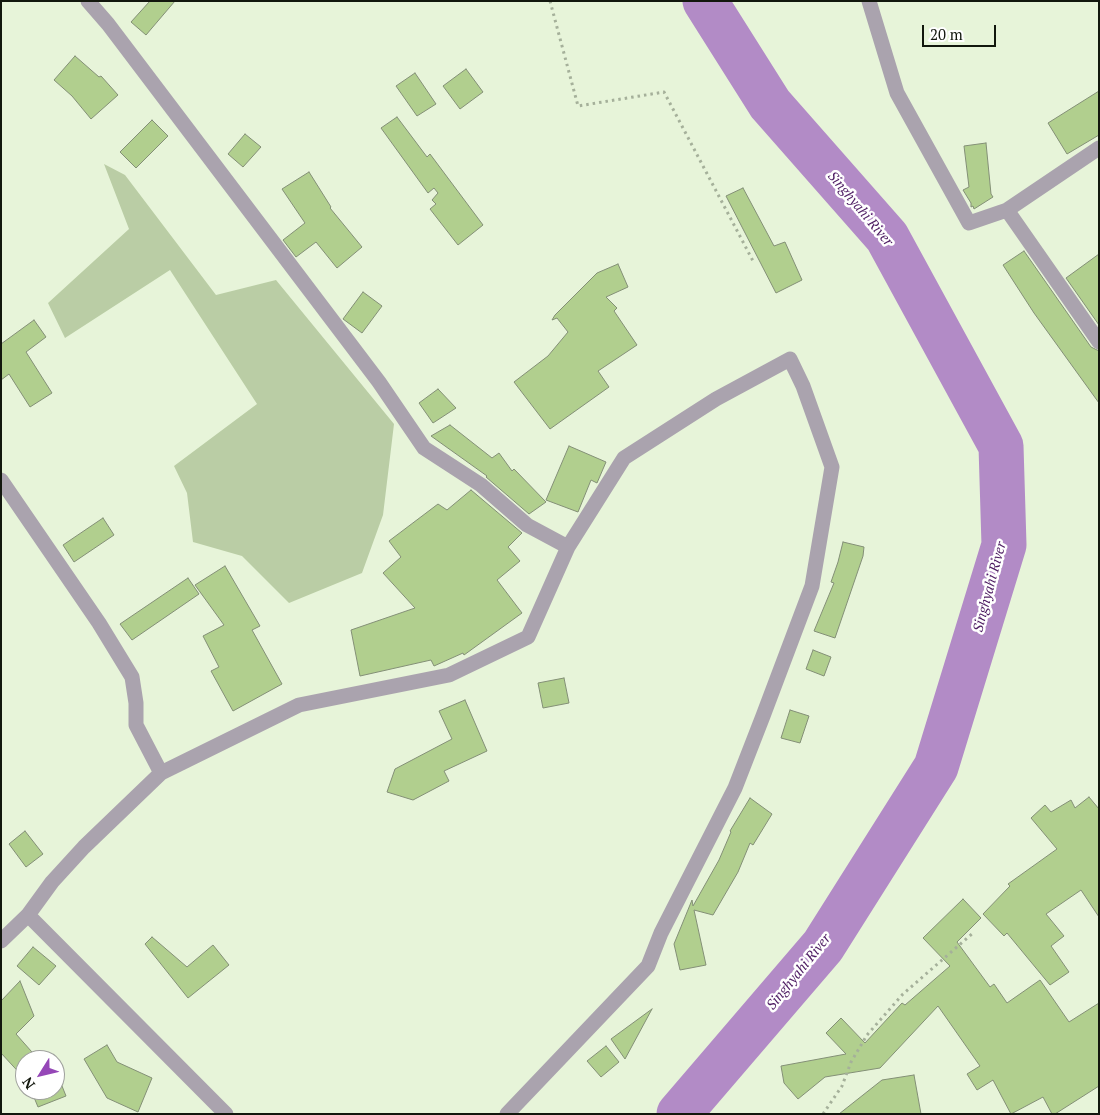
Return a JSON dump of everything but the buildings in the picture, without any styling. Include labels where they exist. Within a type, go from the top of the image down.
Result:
[{"type":"street","points":[[88,1],[108,24],[379,382],[424,448],[481,485],[526,525],[568,547]]},
{"type":"street","points":[[869,1],[897,93],[970,223],[1007,210],[1099,148]]},
{"type":"street","points":[[1007,210],[1099,342]]},
{"type":"street","points":[[1,941],[28,915],[52,882],[65,868],[161,773],[299,705],[449,675],[528,637],[568,547],[624,458],[716,399],[790,359],[832,468],[812,586],[764,716],[735,788],[662,933],[648,966],[507,1114]]},
{"type":"street","points":[[1,480],[99,623],[132,677],[136,703],[136,725],[161,773]]},
{"type":"street","points":[[28,915],[226,1114]]},
{"type":"path","points":[[550,1],[578,106],[664,92],[753,261]]},
{"type":"path","points":[[823,1114],[842,1086],[851,1062],[866,1035],[903,994],[973,932]]},
{"type":"green space","points":[[104,164],[125,175],[216,295],[276,280],[394,424],[383,515],[362,573],[289,603],[242,556],[193,542],[187,493],[174,466],[257,404],[170,270],[65,338],[48,303],[129,229]]},
{"type":"waterway","name":"Singhyahi River","points":[[679,1114],[823,946],[936,767],[1004,545],[1001,446],[887,237],[770,104],[705,1]]}]
